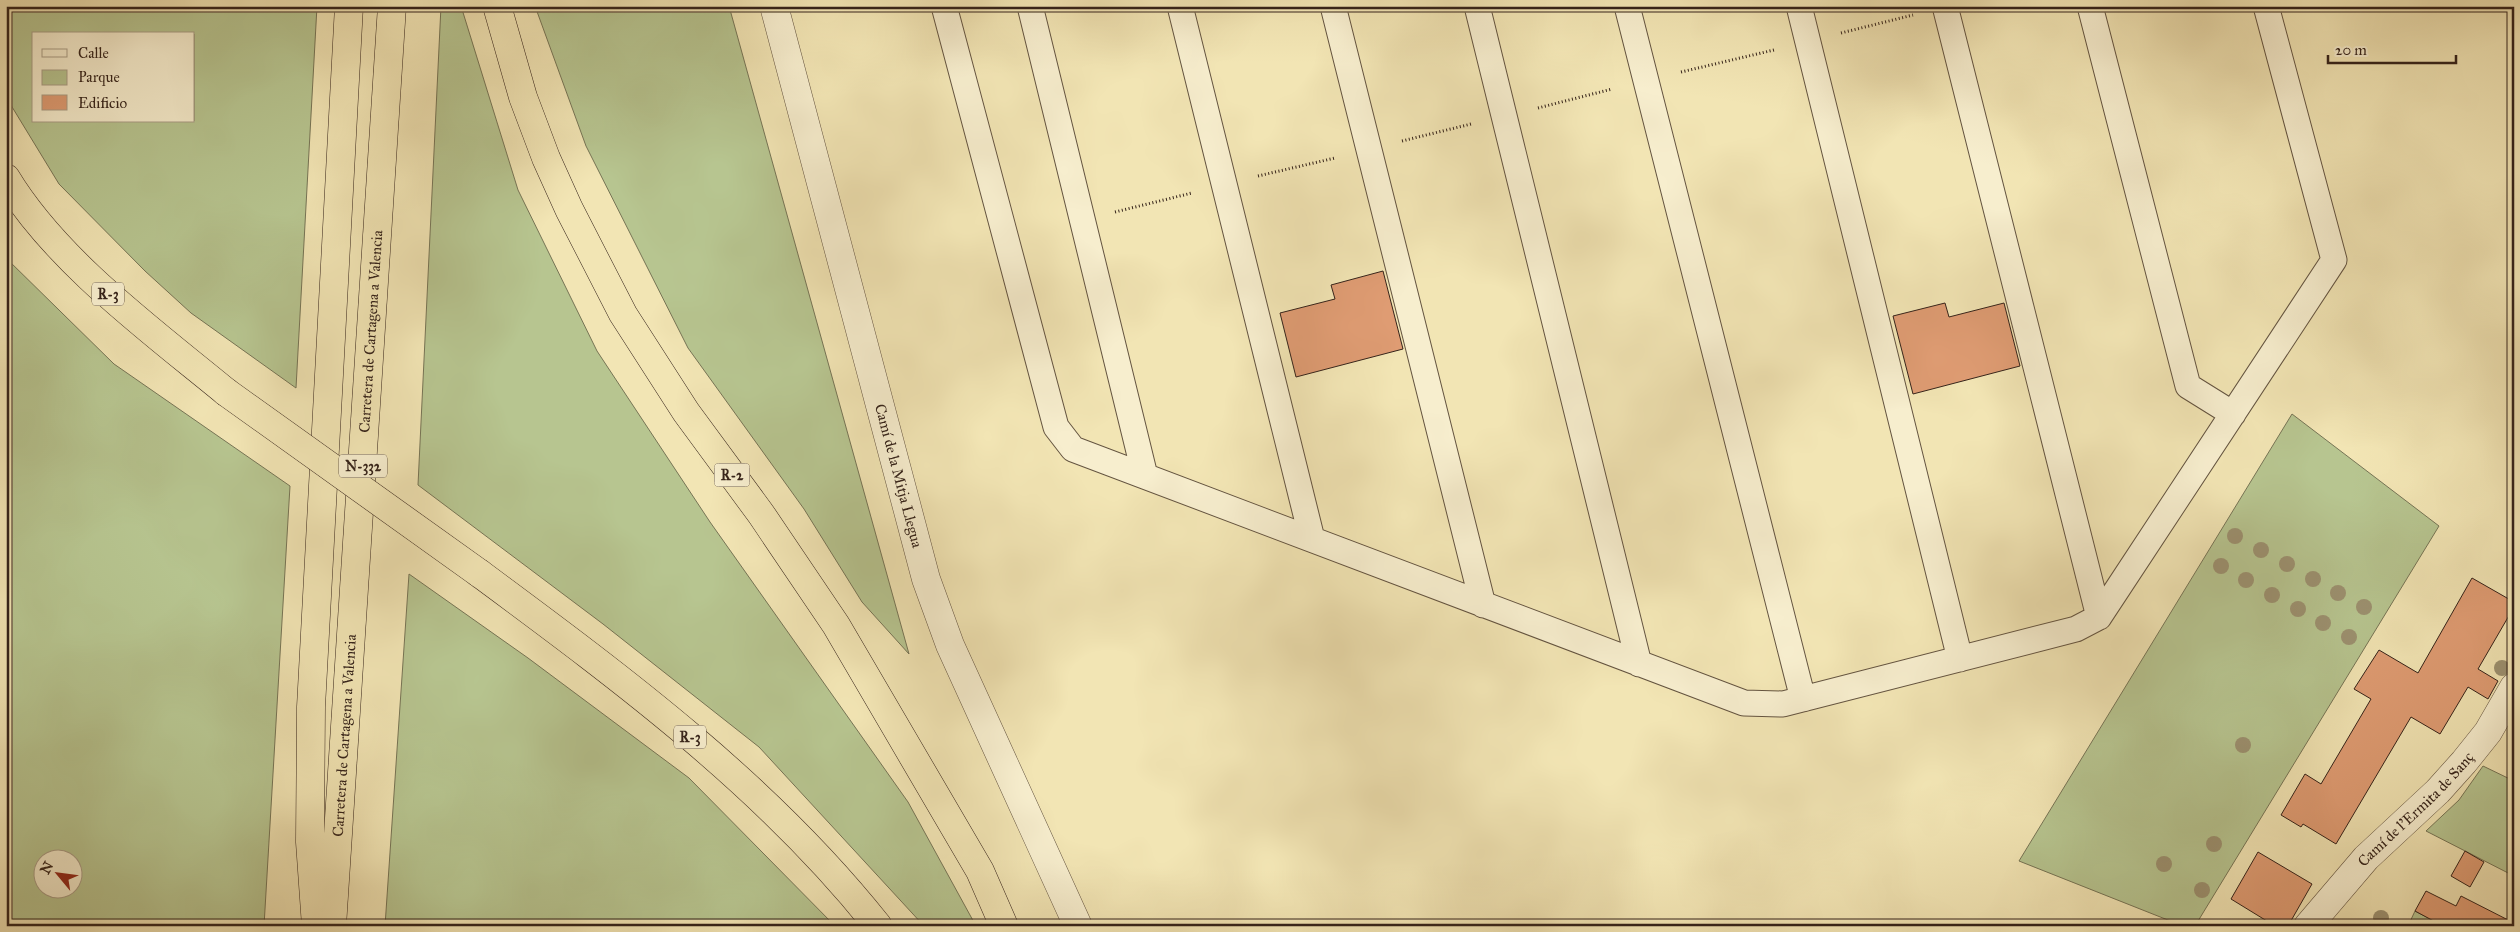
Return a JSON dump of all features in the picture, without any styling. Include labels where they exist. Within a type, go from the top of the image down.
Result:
[{"type":"highway","points":[[316,926],[310,842],[311,707],[349,6]]},
{"type":"highway","name":"Carretera de Cartagena a Valencia","points":[[332,926],[392,6]]},
{"type":"highway","name":"R-2","points":[[498,6],[523,97],[546,158],[569,209],[623,314],[686,412],[761,514],[836,625],[980,871],[1004,926]]},
{"type":"highway","name":"R-3","points":[[6,178],[57,244],[114,300],[226,392],[479,573],[657,708],[741,781],[822,863],[878,926]]},
{"type":"street","name":"Camí de la Mitja Llegua","points":[[774,6],[926,579],[950,645],[1078,926]]},
{"type":"street","name":"Camí de l'Ermita de Sanç","points":[[2308,926],[2366,858],[2438,791],[2464,762],[2488,732],[2514,686]]},
{"type":"lane","points":[[944,6],[1056,427],[1073,449],[1744,703],[1783,704],[2076,628],[2099,617],[2334,260],[2266,6]]},
{"type":"lane","points":[[1030,6],[1145,476]]},
{"type":"lane","points":[[1180,6],[1312,540]]},
{"type":"lane","points":[[1333,6],[1483,604]]},
{"type":"lane","points":[[1477,6],[1639,664]]},
{"type":"lane","points":[[1626,6],[1803,699]]},
{"type":"lane","points":[[1799,6],[1960,659]]},
{"type":"lane","points":[[1945,6],[2099,617]]},
{"type":"lane","points":[[2090,6],[2188,386],[2233,414]]},
{"type":"green space","points":[[6,6],[317,6],[296,388],[191,313],[145,271],[59,184],[6,97]]},
{"type":"green space","points":[[441,6],[461,6],[518,190],[597,351],[710,522],[908,802],[976,926],[924,926],[759,747],[603,624],[418,485]]},
{"type":"green space","points":[[535,6],[729,6],[909,654],[862,602],[804,509],[688,348],[586,146]]},
{"type":"green space","points":[[6,258],[114,364],[290,486],[264,926],[6,926]]},
{"type":"green space","points":[[2292,414],[2439,526],[2195,926],[2183,926],[2019,861]]},
{"type":"green space","points":[[409,574],[528,658],[689,778],[835,926],[385,926]]},
{"type":"green space","points":[[2483,766],[2514,781],[2514,876],[2426,831],[2459,800]]},
{"type":"green space","points":[[2415,911],[2443,926],[2408,926]]},
{"type":"building","points":[[1383,271],[1403,349],[1296,377],[1280,313],[1335,299],[1331,285]]},
{"type":"building","points":[[1945,303],[1949,317],[2004,303],[2020,366],[1913,394],[1893,316]]},
{"type":"building","points":[[2472,578],[2514,602],[2514,607],[2478,669],[2498,681],[2488,699],[2468,687],[2440,734],[2411,717],[2336,844],[2303,824],[2301,827],[2281,815],[2305,774],[2321,784],[2371,699],[2354,689],[2379,650],[2418,673]]},
{"type":"building","points":[[2465,851],[2484,862],[2470,887],[2451,876]]},
{"type":"building","points":[[2258,852],[2312,884],[2288,926],[2275,926],[2231,899]]},
{"type":"building","points":[[2426,891],[2456,906],[2461,896],[2514,923],[2514,926],[2443,926],[2415,911]]}]
